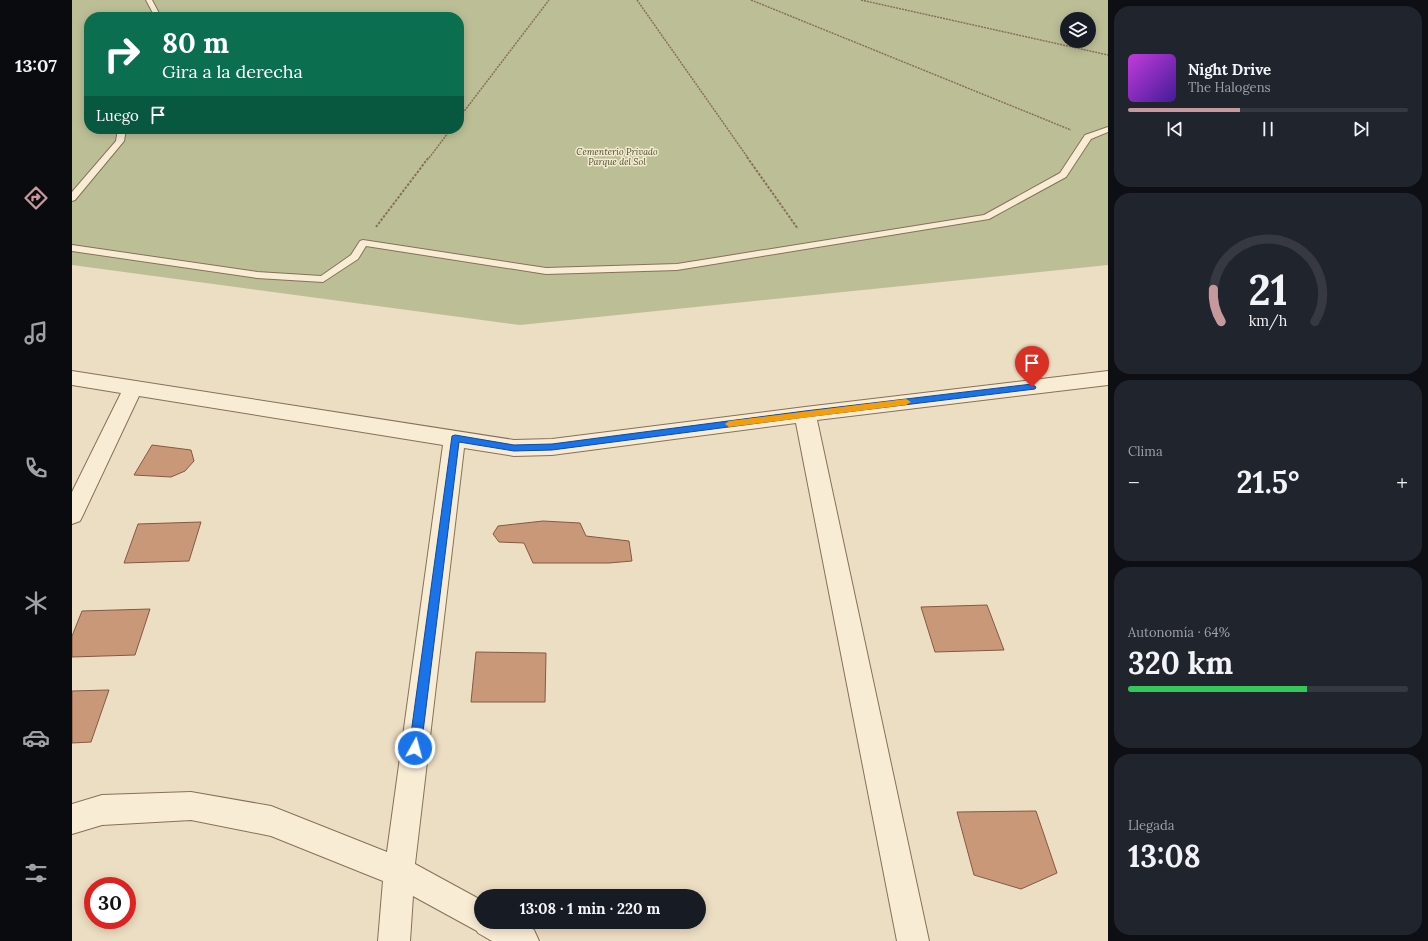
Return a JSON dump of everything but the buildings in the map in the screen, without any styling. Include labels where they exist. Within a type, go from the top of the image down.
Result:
[{"type":"street","points":[[72,378],[514,448],[552,447],[805,414],[1108,378]]},
{"type":"street","points":[[72,515],[133,388]]},
{"type":"street","points":[[805,414],[913,941]]},
{"type":"street","points":[[394,941],[399,872],[455,438]]},
{"type":"street","points":[[72,819],[102,810],[191,806],[271,821],[399,872],[474,914]]},
{"type":"street","points":[[502,929],[523,941]]},
{"type":"lane","points":[[149,0],[155,12]]},
{"type":"lane","points":[[72,248],[256,275],[323,279],[355,257],[364,243],[546,271],[677,267],[986,217],[1063,175],[1088,136],[1108,129]]},
{"type":"lane","points":[[72,198],[120,141],[121,134]]},
{"type":"path","points":[[464,111],[549,0]]},
{"type":"path","points":[[637,0],[810,246]]},
{"type":"path","points":[[751,0],[1088,136]]},
{"type":"path","points":[[862,0],[1108,55]]},
{"type":"path","points":[[364,243],[446,134]]},
{"type":"green space","name":"Cementerio Privado Parque del Sol","points":[[72,0],[1108,0],[1108,265],[520,325],[72,265]]},
{"type":"slow traffic","points":[[729,424],[906,402]]},
{"type":"route","points":[[415,748],[455,438],[514,448],[552,447],[805,414],[1032,387]]}]
